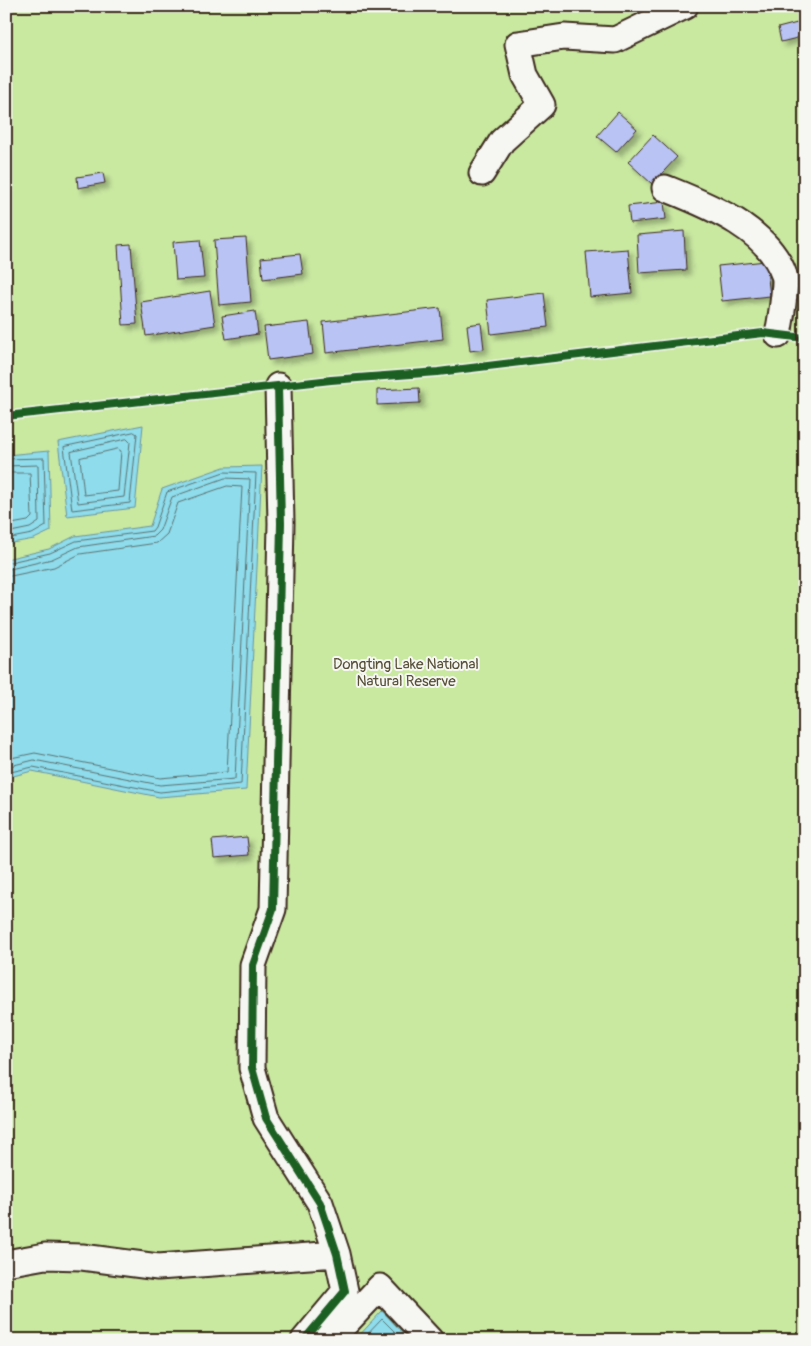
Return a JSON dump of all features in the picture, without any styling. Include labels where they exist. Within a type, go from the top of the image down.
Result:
[{"type":"street","points":[[482,173],[502,141],[542,105],[525,75],[518,44],[564,38],[615,40],[685,6]]},
{"type":"street","points":[[665,188],[742,224],[767,244],[785,276],[778,335]]},
{"type":"street","points":[[278,386],[281,523],[273,909],[253,965],[252,1068],[266,1118],[320,1202],[338,1254],[345,1291],[304,1340]]},
{"type":"street","points":[[6,1263],[45,1256],[82,1257],[158,1267],[338,1254]]},
{"type":"street","points":[[330,1340],[380,1287],[430,1340]]},
{"type":"green space","name":"Dongting Lake National Natural Reserve","points":[[6,6],[805,6],[805,1340],[6,1340]]},
{"type":"water","points":[[143,425],[135,508],[67,516],[58,442]]},
{"type":"water","points":[[49,451],[51,531],[34,539],[6,544],[6,455]]},
{"type":"water","points":[[262,466],[246,790],[159,797],[32,771],[6,778],[6,559],[49,549],[75,536],[150,526],[162,489],[224,467]]},
{"type":"water","points":[[382,1311],[410,1340],[355,1340]]},
{"type":"building","points":[[801,22],[805,36],[781,42],[778,28]]},
{"type":"building","points":[[618,112],[637,129],[616,152],[597,136]]},
{"type":"building","points":[[653,135],[677,157],[652,184],[628,162]]},
{"type":"building","points":[[103,173],[105,183],[78,188],[77,177]]},
{"type":"building","points":[[664,202],[666,219],[630,223],[628,206]]},
{"type":"building","points":[[684,231],[686,270],[639,273],[637,235]]},
{"type":"building","points":[[246,238],[251,302],[219,305],[214,240]]},
{"type":"building","points":[[200,240],[204,278],[176,280],[173,242]]},
{"type":"building","points":[[131,244],[137,324],[123,325],[118,245]]},
{"type":"building","points":[[628,249],[632,293],[590,297],[586,252]]},
{"type":"building","points":[[300,254],[303,274],[263,279],[261,258]]},
{"type":"building","points":[[766,261],[770,296],[722,301],[718,266]]},
{"type":"building","points":[[210,291],[215,325],[146,336],[141,302]]},
{"type":"building","points":[[544,293],[548,327],[491,334],[487,300]]},
{"type":"building","points":[[440,308],[443,339],[326,353],[323,322]]},
{"type":"building","points":[[255,311],[258,334],[226,339],[222,316]]},
{"type":"building","points":[[309,322],[313,354],[268,360],[264,327]]},
{"type":"building","points":[[481,323],[484,349],[470,351],[467,325]]},
{"type":"building","points":[[419,388],[420,403],[377,405],[377,390]]},
{"type":"building","points":[[247,837],[249,855],[214,858],[212,840]]},
{"type":"cycle path","points":[[6,416],[331,380],[438,372],[763,333],[805,338]]},
{"type":"cycle path","points":[[278,386],[281,523],[273,909],[253,965],[252,1068],[266,1118],[320,1203],[337,1254],[345,1291],[304,1340]]}]
